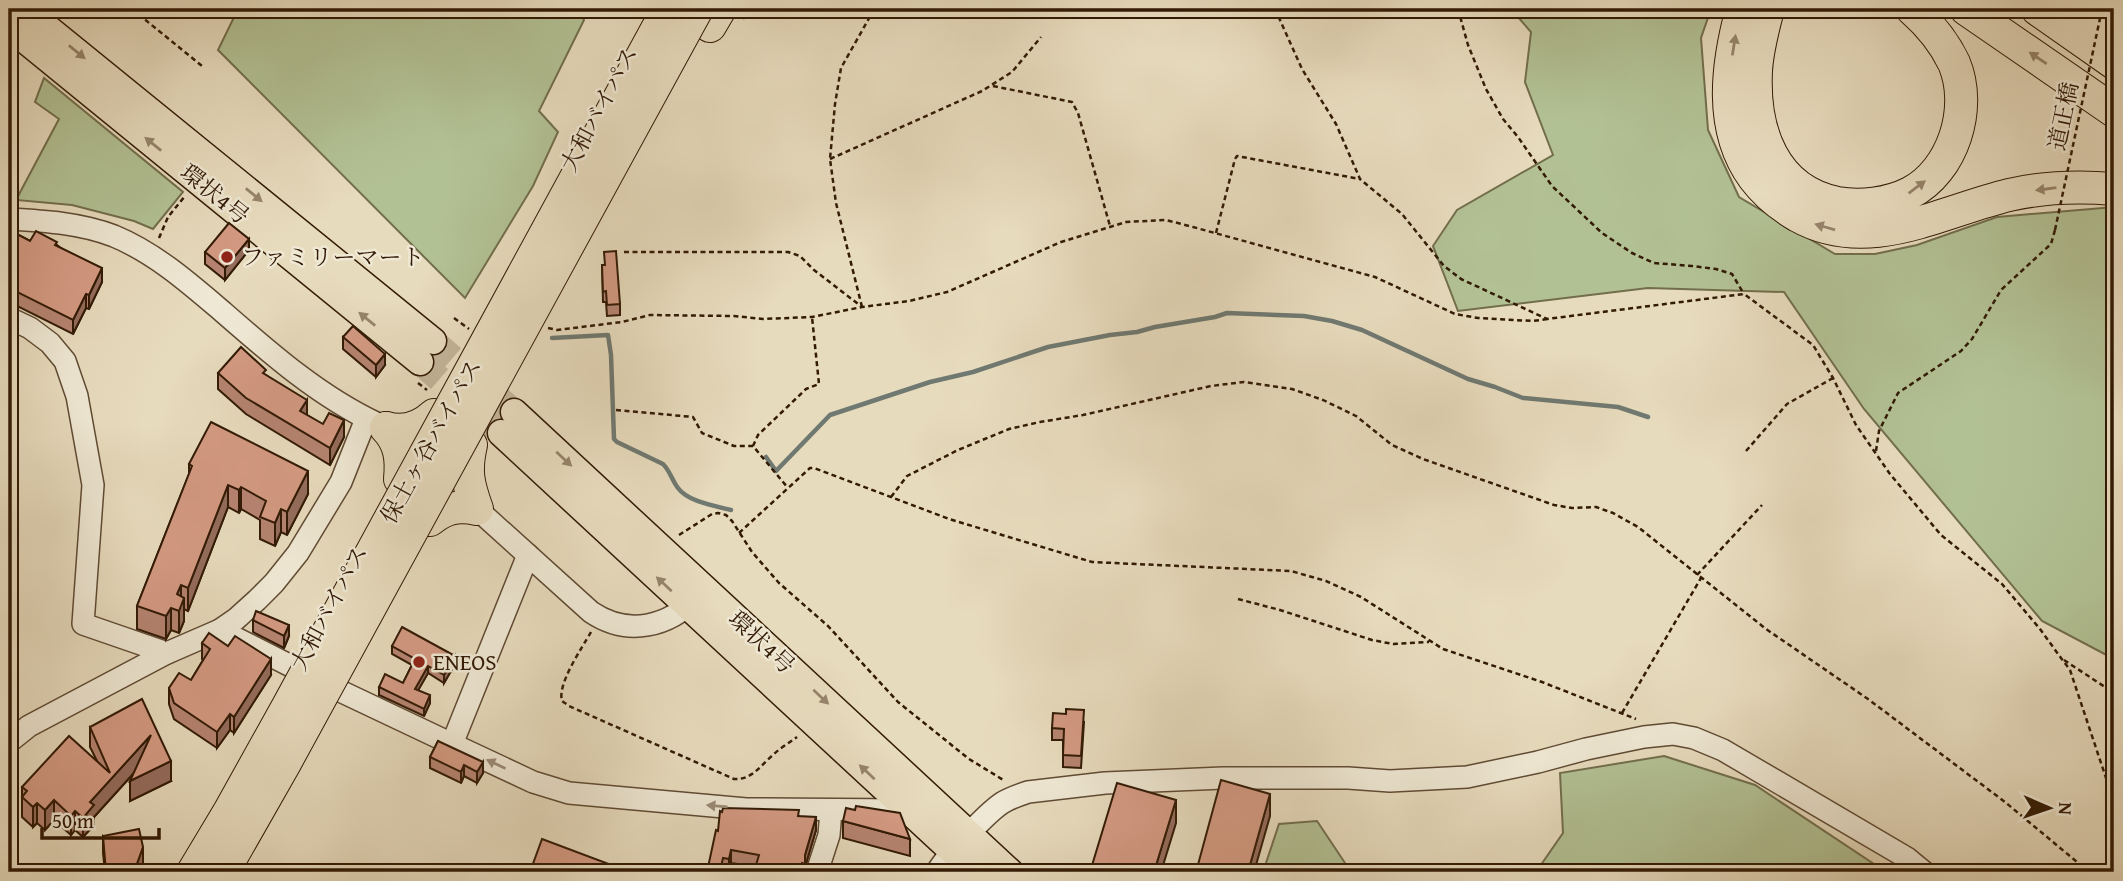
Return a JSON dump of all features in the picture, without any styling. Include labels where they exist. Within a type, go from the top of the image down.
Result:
[{"type":"highway","name":"大和バイパス","points":[[180,872],[222,805],[434,415],[465,327],[653,9]]},
{"type":"highway","name":"保土ヶ谷バイパス","points":[[192,872],[229,813],[668,9]]},
{"type":"highway","name":"保土ヶ谷バイパス","points":[[223,872],[428,512],[697,9]]},
{"type":"highway","name":"大和バイパス","points":[[235,872],[338,690],[428,512],[471,445],[708,9]]},
{"type":"highway","points":[[1742,9],[1734,38],[1730,76],[1729,114],[1735,141],[1747,168],[1763,190],[1786,209],[1810,222],[1839,231],[1869,232],[1902,228],[2007,196],[2049,187],[2114,189]]},
{"type":"highway","points":[[1768,9],[1759,44],[1756,72],[1757,111],[1772,157],[1787,177],[1822,200],[1870,205],[1911,193],[1938,168],[1950,151],[1957,130],[1961,93],[1954,65],[1943,44],[1912,9]]},
{"type":"highway","points":[[1757,111],[1770,43],[1780,9]]},
{"type":"highway","points":[[1966,9],[2114,111]]},
{"type":"highway","points":[[2036,9],[2114,64]]},
{"type":"highway","points":[[2080,9],[2114,37]]},
{"type":"highway","points":[[428,512],[730,13]]},
{"type":"highway","points":[[376,424],[394,431],[408,429],[423,424],[434,415]]},
{"type":"highway","points":[[376,424],[392,435],[399,451],[402,462],[400,479]]},
{"type":"highway","points":[[428,512],[453,507],[477,509],[467,479],[471,445]]},
{"type":"main road","name":"環状4号","points":[[9,27],[427,352],[24,9]]},
{"type":"main road","name":"環状4号","points":[[975,872],[953,853],[813,723],[696,598],[657,545],[508,423],[696,598],[953,853],[1010,872]]},
{"type":"street","points":[[9,219],[69,223],[135,246],[173,270],[310,384],[376,424],[299,553],[274,583],[236,619],[29,726],[9,742]]},
{"type":"street","points":[[9,318],[30,328],[50,343],[65,361],[77,396],[93,485],[83,624],[167,653]]},
{"type":"street","points":[[477,509],[599,617],[624,627],[639,627],[664,620],[696,598]]},
{"type":"street","points":[[452,744],[528,555]]},
{"type":"street","points":[[219,630],[296,670],[533,782],[569,793],[746,809],[908,810]]},
{"type":"street","points":[[953,853],[996,808],[1028,792],[1105,783],[1223,778],[1348,778],[1390,781],[1467,777],[1644,737],[1673,734],[1694,738],[1723,750],[1907,858],[1924,872]]},
{"type":"street","points":[[817,872],[829,835],[831,810]]},
{"type":"path","points":[[132,9],[202,66]]},
{"type":"path","points":[[730,13],[767,16],[779,9]]},
{"type":"path","points":[[1275,9],[1302,69],[1336,124],[1360,178],[1402,214],[1444,266],[1461,279],[1547,318]]},
{"type":"path","points":[[1458,9],[1468,45],[1486,89],[1503,119],[1552,186],[1602,233],[1632,253],[1654,263],[1692,266],[1732,274],[1744,294],[1813,345],[1833,377],[1856,425],[1890,474],[1941,535],[2002,584],[2070,670],[2114,802]]},
{"type":"path","name":"道正橋","points":[[1876,451],[1879,431],[1898,393],[1961,351],[1972,339],[2001,290],[2051,244],[2102,9]]},
{"type":"path","points":[[862,307],[836,203],[830,159],[841,68],[872,13]]},
{"type":"path","points":[[830,159],[991,85],[1012,72],[1041,37]]},
{"type":"path","points":[[991,85],[1072,102],[1078,113],[1110,226]]},
{"type":"path","points":[[1216,233],[1237,156],[1360,178]]},
{"type":"path","points":[[159,237],[167,217],[190,190]]},
{"type":"path","points":[[536,327],[557,330],[622,322],[650,315],[763,319],[812,317],[909,301],[947,292],[1061,242],[1139,220],[1166,220],[1375,277],[1455,314],[1478,318],[1533,321],[1744,294]]},
{"type":"path","points":[[624,253],[788,253],[800,256],[862,307]]},
{"type":"path","points":[[753,446],[758,435],[806,389],[819,384],[812,317]]},
{"type":"path","points":[[1746,451],[1787,404],[1833,377]]},
{"type":"path","points":[[891,497],[907,476],[958,450],[1009,429],[1211,386],[1244,382],[1292,389],[1339,407],[1356,416],[1392,444],[1435,463],[1554,505],[1596,508],[1613,513],[1638,527],[1766,629],[1868,699],[2006,802],[2089,872]]},
{"type":"path","points":[[616,410],[693,417],[702,433],[734,446],[753,446]]},
{"type":"path","points":[[753,446],[788,488]]},
{"type":"path","points":[[739,533],[810,468],[814,468],[949,519],[1092,562],[1291,572],[1326,581],[1361,597],[1443,649],[1542,682],[1635,718]]},
{"type":"path","points":[[1697,575],[1762,505]]},
{"type":"path","points":[[657,545],[688,530],[712,514],[726,515],[752,552],[779,583],[828,626],[898,702],[969,759],[1013,786],[1016,796]]},
{"type":"path","points":[[1622,713],[1701,578]]},
{"type":"path","points":[[1238,599],[1372,640],[1393,644],[1429,642]]},
{"type":"path","points":[[599,617],[563,684],[560,695],[562,701],[569,706],[734,779],[751,775],[813,723]]},
{"type":"path","points":[[2061,658],[2114,692]]},
{"type":"green space","points":[[238,9],[578,9],[584,20],[539,111],[558,132],[533,186],[465,298],[218,50]]},
{"type":"green space","points":[[1511,9],[1711,9],[1701,38],[1708,130],[1739,197],[1835,254],[1875,254],[1917,245],[1997,217],[2114,207],[2114,659],[2042,621],[1864,409],[1784,292],[1648,288],[1458,311],[1433,246],[1457,210],[1553,155],[1525,82],[1531,32]]},
{"type":"green space","points":[[44,78],[183,192],[153,229],[134,221],[72,205],[16,200],[59,119],[35,102]]},
{"type":"green space","points":[[1664,756],[1755,785],[1886,872],[1536,872],[1563,833],[1560,773]]},
{"type":"green space","points":[[1317,821],[1351,872],[1263,872],[1279,824]]},
{"type":"building","points":[[9,95],[13,98],[10,101],[16,105],[9,113]]},
{"type":"building","points":[[229,223],[249,239],[225,268],[205,252]]},
{"type":"building","points":[[9,230],[30,241],[36,231],[57,242],[55,245],[102,268],[73,320],[9,288]]},
{"type":"building","points":[[616,251],[620,304],[607,305],[606,291],[603,292],[604,252]]},
{"type":"building","points":[[353,326],[385,354],[376,365],[343,337]]},
{"type":"building","points":[[241,347],[266,370],[263,373],[307,400],[300,411],[323,424],[329,413],[344,420],[330,448],[246,398],[218,373]]},
{"type":"building","points":[[211,422],[308,471],[287,512],[281,509],[275,523],[260,517],[266,501],[241,487],[239,490],[228,485],[188,588],[181,585],[177,594],[184,598],[179,611],[171,608],[166,616],[137,606],[192,466],[189,464]]},
{"type":"building","points":[[256,611],[289,625],[284,636],[253,620]]},
{"type":"building","points":[[402,627],[455,656],[444,675],[428,666],[415,689],[430,695],[424,709],[379,687],[385,674],[403,683],[415,659],[392,646]]},
{"type":"building","points":[[209,633],[228,646],[235,636],[271,659],[234,717],[230,714],[217,732],[174,703],[169,688],[179,673],[191,680],[210,649],[202,643]]},
{"type":"building","points":[[142,699],[171,761],[130,781],[151,735],[90,802],[94,805],[83,818],[75,811],[71,816],[54,800],[45,810],[37,803],[33,807],[22,797],[27,791],[22,787],[69,736],[110,773],[90,727]]},
{"type":"building","points":[[1066,709],[1084,710],[1081,756],[1063,755],[1064,729],[1052,728],[1053,713],[1066,714]]},
{"type":"building","points":[[438,741],[483,762],[477,772],[464,765],[461,772],[430,757]]},
{"type":"building","points":[[1221,780],[1270,794],[1248,872],[1196,872]]},
{"type":"building","points":[[1117,783],[1176,800],[1154,872],[1090,872]]},
{"type":"building","points":[[856,806],[900,813],[910,839],[843,821],[846,808],[855,810]]},
{"type":"building","points":[[723,808],[799,810],[798,816],[816,817],[805,864],[802,863],[800,872],[754,872],[759,855],[731,850],[729,859],[723,858],[720,872],[707,872],[716,830],[718,831],[720,811],[722,812]]},
{"type":"building","points":[[139,829],[143,847],[134,872],[106,872],[103,836]]},
{"type":"building","points":[[542,839],[622,869],[620,872],[530,872]]},
{"type":"waterway","points":[[766,457],[776,471],[830,415],[930,382],[973,372],[1048,347],[1227,313],[1304,316],[1332,321],[1362,330],[1468,379],[1523,398],[1618,407],[1648,417]]},
{"type":"waterway","points":[[552,338],[608,335],[614,439],[663,464],[678,488],[688,497],[731,510]]},
{"type":"tunnel","points":[[433,341],[514,412]]},
{"type":"tunnel","points":[[420,362],[501,433]]},
{"type":"place","name":"ファミリーマート","points":[[227,257]]},
{"type":"place","name":"ENEOS","points":[[419,662]]}]
